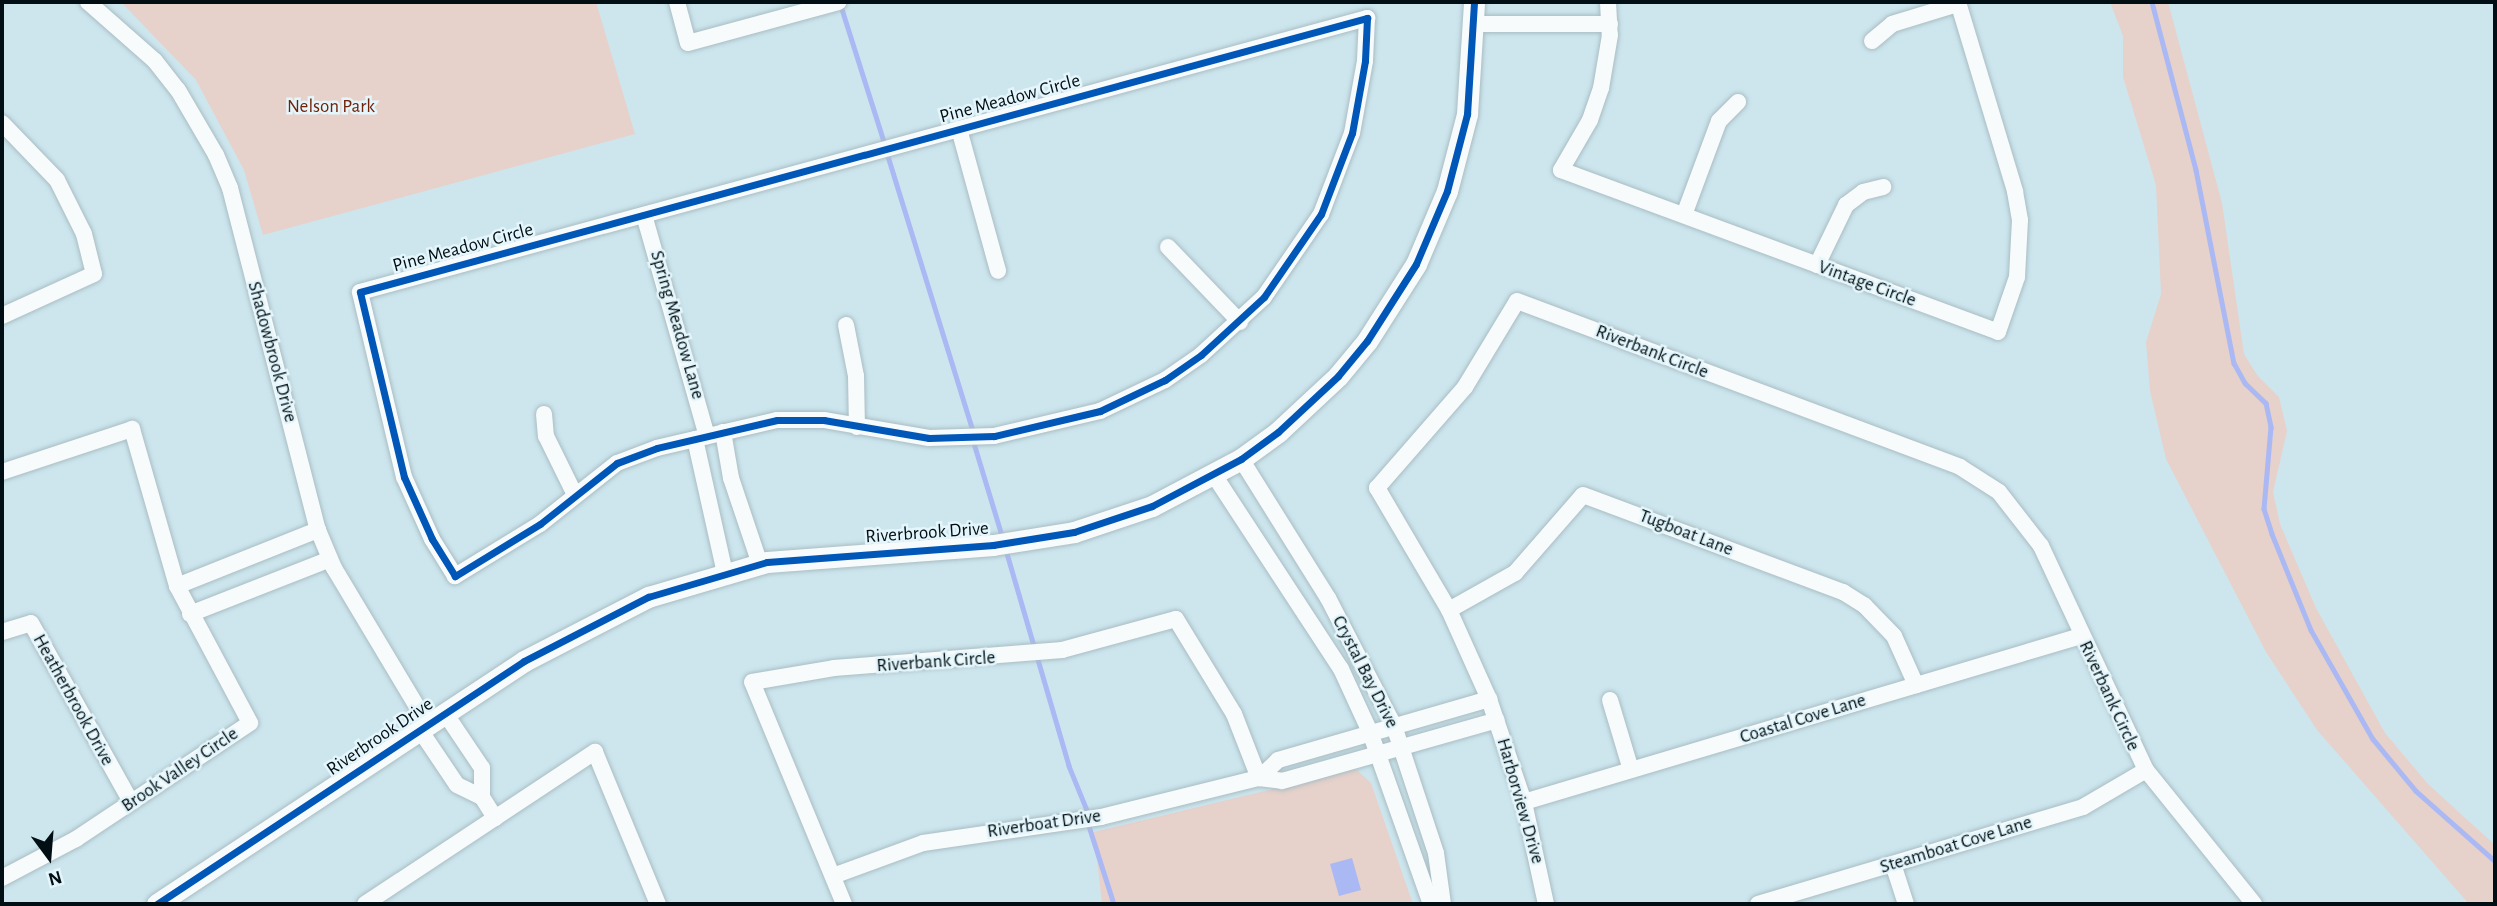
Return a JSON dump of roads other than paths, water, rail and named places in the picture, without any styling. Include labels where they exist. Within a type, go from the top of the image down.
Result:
[{"type":"street","name":"Shadowbrook Drive","points":[[88,2],[155,61],[178,90],[216,155],[230,188],[318,530],[330,559],[431,723]]},
{"type":"street","points":[[677,2],[688,43],[830,3]]},
{"type":"street","name":"Riverbrook Drive","points":[[157,904],[431,723],[598,619],[659,593],[760,564],[1038,539],[1118,519],[1214,475],[1241,459],[1278,432],[1338,376],[1374,332],[1416,264],[1457,158],[1467,114],[1475,24],[1474,2]]},
{"type":"street","name":"Vintage Circle","points":[[1608,2],[1610,24],[1601,88],[1590,120],[1561,170],[1998,332],[2017,277],[2020,220],[2015,191],[1958,3]]},
{"type":"street","points":[[1872,41],[1892,24],[1958,3]]},
{"type":"street","name":"Pine Meadow Circle","points":[[1367,18],[1360,97],[1339,174],[1303,245],[1240,322],[1165,380],[1065,422],[958,438],[802,419],[708,436],[617,463],[540,524],[456,576],[432,539],[404,477],[360,292],[959,129],[1367,18]]},
{"type":"street","points":[[1475,24],[1610,24]]},
{"type":"street","points":[[1684,215],[1719,121],[1738,102]]},
{"type":"street","points":[[2,123],[57,180],[84,234],[94,274],[2,316]]},
{"type":"street","points":[[959,129],[998,271]]},
{"type":"street","points":[[1817,265],[1846,205],[1863,192],[1883,187]]},
{"type":"street","name":"Spring Meadow Lane","points":[[644,215],[708,436]]},
{"type":"street","points":[[1168,247],[1240,322]]},
{"type":"street","name":"Riverbank Circle","points":[[1489,699],[1449,610],[1377,488],[1465,387],[1517,301],[1979,477],[1999,492],[2030,527],[2146,770],[2254,904]]},
{"type":"street","points":[[846,325],[856,376],[857,427]]},
{"type":"street","points":[[544,414],[546,436],[575,495]]},
{"type":"street","name":"Brook Valley Circle","points":[[2,472],[132,429],[177,586],[250,723],[47,856],[2,878]]},
{"type":"street","points":[[708,436],[730,474],[760,564]]},
{"type":"street","points":[[708,436],[704,479],[724,573]]},
{"type":"street","name":"Crystal Bay Drive","points":[[1241,459],[1334,609],[1394,726],[1436,853],[1443,904]]},
{"type":"street","points":[[704,479],[730,474]]},
{"type":"street","name":"Crystal Bay Drive","points":[[1214,475],[1341,669],[1370,732],[1431,904]]},
{"type":"street","name":"Tugboat Lane","points":[[1449,610],[1515,573],[1583,495],[1843,592],[1864,605],[1895,636],[1916,685]]},
{"type":"street","points":[[177,586],[318,530]]},
{"type":"street","points":[[190,614],[330,559]]},
{"type":"street","name":"Riverbank Circle","points":[[844,904],[752,682],[834,668],[1062,650],[1175,619],[1234,714],[1259,778]]},
{"type":"street","name":"Heatherbrook Drive","points":[[2,632],[31,623],[131,803]]},
{"type":"street","name":"Coastal Cove Lane","points":[[1524,802],[2081,636]]},
{"type":"street","points":[[1259,778],[1278,760],[1489,699]]},
{"type":"street","name":"Harborview Drive","points":[[1489,699],[1524,802],[1546,904]]},
{"type":"street","points":[[1610,700],[1631,771]]},
{"type":"street","points":[[1259,778],[1282,781],[1497,720]]},
{"type":"street","points":[[431,723],[457,785],[482,797]]},
{"type":"street","points":[[431,723],[482,768],[482,797],[495,818]]},
{"type":"street","points":[[365,904],[595,752],[658,904]]},
{"type":"street","name":"Steamboat Cove Lane","points":[[1758,904],[2083,807],[2146,770]]},
{"type":"street","name":"Riverboat Drive","points":[[832,876],[923,843],[1101,817],[1259,778]]},
{"type":"street","points":[[1893,864],[1906,904]]},
{"type":"water","points":[[1352,858],[1361,890],[1339,896],[1330,864]]},
{"type":"waterway","points":[[2152,2],[2196,170],[2234,363],[2245,383],[2266,403],[2271,427],[2264,509],[2272,534],[2311,630],[2373,739],[2416,791],[2495,861]]},
{"type":"waterway","points":[[841,6],[885,145]]},
{"type":"waterway","points":[[887,153],[973,431]]},
{"type":"waterway","points":[[973,440],[1003,539]]},
{"type":"waterway","points":[[1006,550],[1069,766],[1089,815]]},
{"type":"waterway","points":[[1088,823],[1114,904]]},
{"type":"park label","name":"Nelson Park","points":[[331,107]]}]
